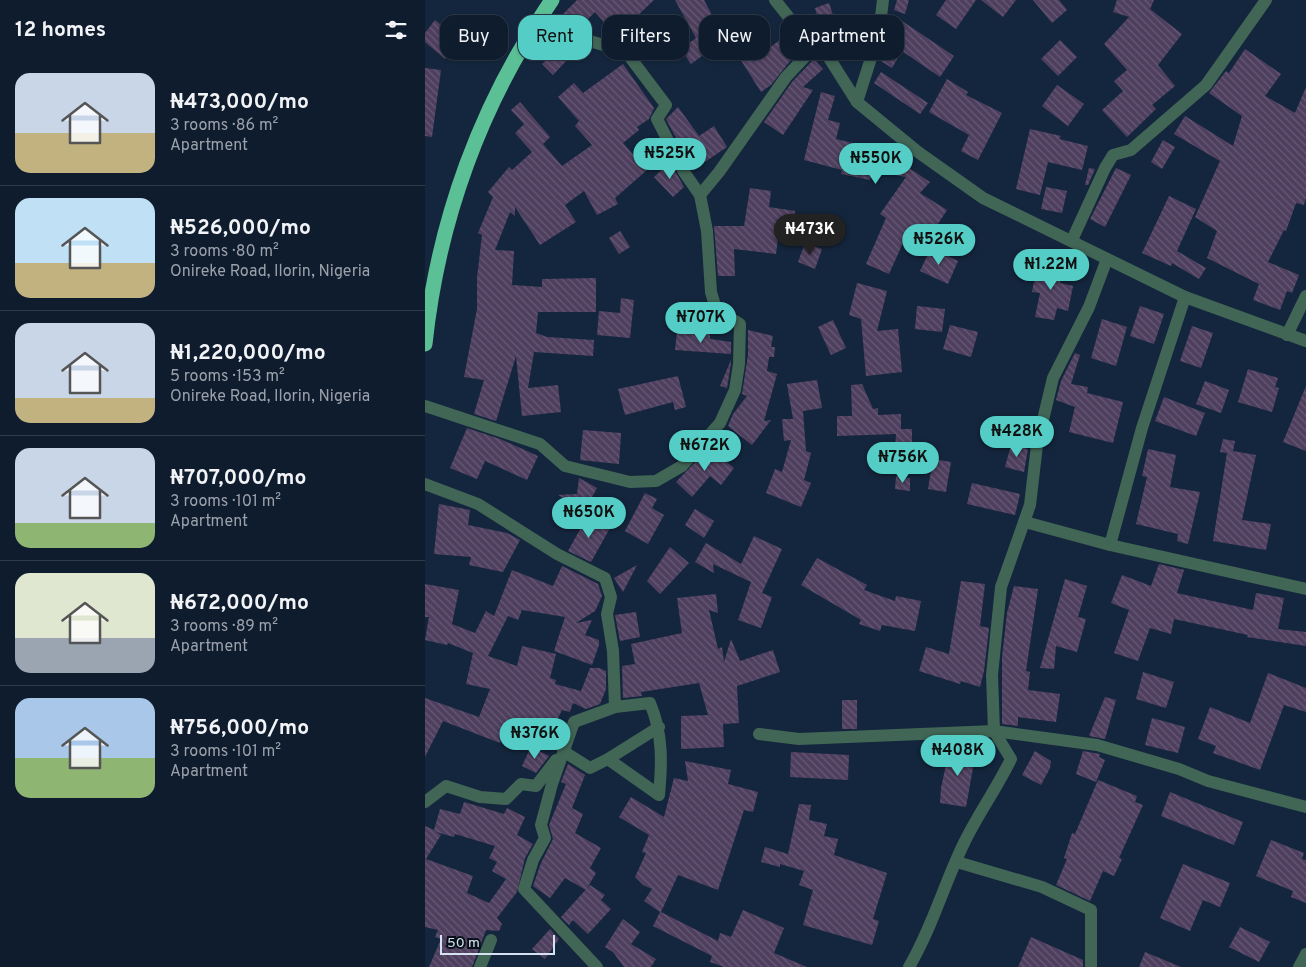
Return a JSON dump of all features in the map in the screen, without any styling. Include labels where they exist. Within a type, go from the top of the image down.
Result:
[{"type":"highway","points":[[542,15],[552,0]]},
{"type":"highway","points":[[425,344],[433,283],[456,194],[487,113],[518,54]]},
{"type":"street","points":[[775,0],[787,15]]},
{"type":"street","points":[[857,102],[879,33],[883,0]]},
{"type":"street","points":[[1072,240],[1105,168],[1113,155],[1131,150],[1206,85],[1266,0]]},
{"type":"street","points":[[425,406],[540,444],[565,466],[630,482],[656,481],[682,466],[720,423],[735,390],[739,364],[740,324],[716,309],[711,292],[707,231],[700,195],[684,172],[657,119],[666,105],[625,52],[592,42]]},
{"type":"street","points":[[700,195],[786,77],[802,60]]},
{"type":"street","points":[[830,60],[857,102],[918,152],[983,198],[1185,296],[1306,342]]},
{"type":"street","points":[[909,967],[925,940],[964,843],[999,785],[1011,759],[994,731],[993,675],[1001,587],[1031,505],[1037,445],[1053,378],[1089,307],[1107,259]]},
{"type":"street","points":[[1109,544],[1142,428],[1185,296]]},
{"type":"street","points":[[1287,335],[1306,296]]},
{"type":"street","points":[[425,484],[478,504],[557,554],[605,578],[611,597],[607,614],[613,652],[615,707]]},
{"type":"street","points":[[1025,522],[1109,544],[1306,590]]},
{"type":"street","points":[[597,967],[524,889],[533,860],[545,838],[541,825],[563,751],[574,722],[615,707],[650,703],[659,727],[662,759],[659,796],[608,759]]},
{"type":"street","points":[[563,751],[590,768],[659,727]]},
{"type":"street","points":[[759,734],[799,739],[994,731],[1097,745],[1179,769],[1208,781],[1306,807]]},
{"type":"street","points":[[425,802],[446,786],[480,797],[506,799],[521,784],[537,786],[563,751]]},
{"type":"street","points":[[957,862],[1042,887],[1091,910],[1091,967]]},
{"type":"street","points":[[480,967],[491,940]]},
{"type":"street","points":[[1299,967],[1306,954]]},
{"type":"building","points":[[577,0],[654,0],[638,15],[602,15],[602,20],[595,12],[592,15],[562,15]]},
{"type":"building","points":[[675,0],[704,0],[712,15],[699,15],[699,58],[691,64],[688,60],[689,43],[696,38],[689,25],[689,15],[683,15]]},
{"type":"building","points":[[897,0],[909,0],[905,14],[894,10]]},
{"type":"building","points":[[946,0],[976,0],[956,29],[936,15]]},
{"type":"building","points":[[981,0],[1016,0],[1003,17]]},
{"type":"building","points":[[1033,0],[1059,0],[1067,10],[1052,23]]},
{"type":"building","points":[[1117,0],[1154,0],[1150,9],[1182,34],[1158,65],[1175,86],[1152,105],[1156,109],[1127,137],[1102,110],[1123,91],[1114,81],[1127,70],[1104,44],[1129,17],[1113,12]]},
{"type":"building","points":[[829,3],[833,15],[817,15],[815,8]]},
{"type":"building","points":[[435,20],[440,24],[440,55],[425,42],[425,33]]},
{"type":"building","points":[[904,22],[954,56],[940,77],[904,52]]},
{"type":"building","points":[[780,40],[780,60],[791,60],[771,85],[761,92],[741,60],[770,60],[770,47]]},
{"type":"building","points":[[1060,40],[1077,57],[1058,76],[1041,59]]},
{"type":"building","points":[[1245,49],[1281,74],[1265,96],[1295,113],[1306,87],[1306,198],[1304,205],[1296,203],[1286,231],[1284,230],[1268,262],[1299,275],[1292,293],[1287,291],[1280,310],[1253,300],[1259,284],[1207,258],[1217,231],[1195,217],[1220,161],[1174,134],[1185,116],[1233,146],[1242,116],[1209,93],[1226,71],[1229,73]]},
{"type":"building","points":[[546,60],[567,60],[553,75],[542,64]]},
{"type":"building","points":[[813,60],[823,69],[803,87],[813,90],[783,135],[764,122],[792,82]]},
{"type":"building","points":[[879,60],[897,60],[892,68]]},
{"type":"building","points":[[623,64],[654,108],[649,119],[637,127],[639,130],[623,143],[647,170],[615,198],[618,204],[597,215],[584,191],[565,205],[576,222],[540,245],[515,207],[515,216],[510,212],[495,250],[514,251],[512,285],[542,287],[542,279],[596,278],[596,312],[538,312],[536,333],[547,337],[594,340],[593,356],[534,352],[528,388],[558,385],[561,412],[522,416],[516,356],[496,421],[474,414],[484,380],[464,377],[477,309],[477,278],[482,235],[478,233],[493,197],[488,192],[509,167],[512,170],[532,152],[515,133],[524,124],[511,110],[520,102],[550,137],[543,144],[562,166],[592,145],[575,126],[579,121],[558,97],[574,83],[583,93]]},
{"type":"building","points":[[425,68],[441,70],[432,137],[425,136]]},
{"type":"building","points":[[881,72],[928,103],[920,114],[874,83]]},
{"type":"building","points":[[947,79],[968,92],[966,95],[1002,113],[978,160],[961,151],[969,135],[929,112]]},
{"type":"building","points":[[1057,85],[1084,104],[1068,126],[1042,106]]},
{"type":"building","points":[[821,92],[835,96],[828,120],[840,123],[836,139],[877,149],[877,151],[905,156],[903,164],[930,182],[920,193],[947,210],[928,239],[910,227],[889,274],[866,264],[886,218],[880,214],[906,177],[872,171],[870,180],[841,174],[842,170],[804,160]]},
{"type":"building","points":[[678,107],[699,136],[714,126],[727,147],[693,170],[666,119]]},
{"type":"building","points":[[1030,129],[1061,136],[1059,139],[1088,146],[1082,170],[1048,162],[1040,195],[1016,189]]},
{"type":"building","points":[[1163,140],[1175,147],[1162,169],[1151,162]]},
{"type":"building","points":[[670,162],[684,187],[673,197],[654,177]]},
{"type":"building","points":[[1089,168],[1095,169],[1088,185],[1085,185]]},
{"type":"building","points":[[1116,168],[1131,175],[1105,227],[1090,219]]},
{"type":"building","points":[[1046,187],[1067,191],[1062,213],[1041,209]]},
{"type":"building","points":[[750,188],[771,191],[769,207],[795,211],[793,233],[779,231],[776,254],[734,249],[735,276],[718,276],[714,226],[744,226]]},
{"type":"building","points":[[1169,196],[1196,209],[1177,251],[1206,268],[1199,279],[1172,263],[1171,266],[1142,253]]},
{"type":"building","points":[[620,231],[630,247],[619,254],[609,238]]},
{"type":"building","points":[[805,243],[822,249],[815,269],[798,262]]},
{"type":"building","points":[[931,248],[958,261],[948,284],[920,271]]},
{"type":"building","points":[[1038,261],[1063,267],[1060,283],[1073,286],[1068,311],[1057,308],[1054,320],[1035,317],[1040,293],[1032,292]]},
{"type":"building","points":[[857,283],[887,291],[877,331],[898,329],[902,372],[866,376],[861,319],[849,315]]},
{"type":"building","points":[[621,298],[634,300],[630,338],[597,335],[599,311],[620,313]]},
{"type":"building","points":[[917,306],[945,309],[942,332],[915,329]]},
{"type":"building","points":[[1140,306],[1164,314],[1154,344],[1130,336]]},
{"type":"building","points":[[1102,319],[1127,327],[1116,366],[1091,358]]},
{"type":"building","points":[[833,320],[846,348],[831,355],[818,327]]},
{"type":"building","points":[[950,325],[978,332],[971,357],[943,349]]},
{"type":"building","points":[[1192,326],[1213,333],[1201,368],[1180,361]]},
{"type":"building","points":[[748,330],[773,336],[771,347],[775,347],[774,357],[769,357],[767,371],[777,374],[764,421],[771,420],[752,445],[728,426],[733,414],[747,396],[742,394],[748,355]]},
{"type":"building","points":[[677,332],[710,334],[710,339],[731,342],[731,354],[675,350]]},
{"type":"building","points":[[1075,353],[1080,355],[1071,384],[1088,387],[1087,393],[1123,402],[1113,443],[1069,432],[1075,407],[1056,400],[1061,381]]},
{"type":"building","points":[[731,360],[731,363],[727,388],[720,386]]},
{"type":"building","points":[[1248,369],[1278,378],[1275,387],[1279,388],[1272,412],[1238,402]]},
{"type":"building","points":[[678,376],[686,407],[675,410],[673,402],[625,415],[618,389]]},
{"type":"building","points":[[817,380],[822,408],[803,411],[806,451],[811,453],[804,480],[811,483],[801,507],[766,493],[775,469],[782,472],[791,440],[784,441],[782,419],[793,419],[787,384]]},
{"type":"building","points":[[1205,381],[1229,390],[1221,413],[1196,404]]},
{"type":"building","points":[[862,384],[873,409],[878,408],[878,415],[901,414],[901,429],[912,429],[912,451],[895,450],[896,434],[837,436],[837,416],[852,416],[851,385]]},
{"type":"building","points":[[1306,386],[1306,451],[1283,442]]},
{"type":"building","points":[[1164,397],[1205,413],[1196,436],[1155,421]]},
{"type":"building","points":[[467,428],[500,439],[538,456],[527,480],[485,461],[477,479],[450,468]]},
{"type":"building","points":[[583,430],[621,433],[619,464],[580,460]]},
{"type":"building","points":[[1223,439],[1235,441],[1233,451],[1256,455],[1242,520],[1271,524],[1266,550],[1213,541],[1227,453],[1220,452]]},
{"type":"building","points":[[1011,445],[1028,449],[1024,472],[1005,467]]},
{"type":"building","points":[[709,448],[734,468],[721,485],[710,476],[692,497],[676,482]]},
{"type":"building","points":[[1148,449],[1176,455],[1170,487],[1200,492],[1188,544],[1177,541],[1178,534],[1136,524],[1147,477],[1142,476]]},
{"type":"building","points":[[933,459],[951,462],[946,492],[928,489]]},
{"type":"building","points":[[896,476],[910,478],[910,491],[895,489]]},
{"type":"building","points":[[579,478],[597,488],[585,510],[558,495],[577,494]]},
{"type":"building","points":[[972,483],[1020,494],[1015,515],[967,504]]},
{"type":"building","points":[[645,493],[657,499],[652,508],[664,515],[648,544],[625,531]]},
{"type":"building","points":[[439,504],[470,510],[468,525],[507,533],[520,540],[503,572],[469,565],[471,557],[434,554]]},
{"type":"building","points":[[695,509],[714,521],[704,538],[685,525]]},
{"type":"building","points":[[588,515],[610,528],[591,562],[568,551]]},
{"type":"building","points":[[754,536],[782,549],[762,593],[772,597],[761,628],[738,620],[751,582],[713,564],[714,573],[695,562],[706,543],[741,564]]},
{"type":"building","points":[[670,547],[689,563],[660,594],[647,581]]},
{"type":"building","points":[[817,558],[867,585],[864,590],[895,601],[896,596],[921,601],[915,631],[882,625],[880,631],[859,624],[861,620],[801,585]]},
{"type":"building","points":[[1159,564],[1184,570],[1177,593],[1253,610],[1256,593],[1284,598],[1278,629],[1306,632],[1306,646],[1247,637],[1248,635],[1174,619],[1171,634],[1150,628],[1138,661],[1114,653],[1129,610],[1111,603],[1122,575],[1151,586]]},
{"type":"building","points":[[637,565],[623,592],[614,578]]},
{"type":"building","points":[[562,566],[598,584],[602,596],[595,611],[576,623],[592,620],[585,635],[599,640],[599,645],[592,665],[554,651],[565,617],[522,610],[518,620],[508,616],[488,656],[517,666],[522,646],[556,654],[550,678],[556,680],[555,684],[581,691],[590,668],[599,668],[606,671],[606,689],[600,704],[586,709],[573,703],[570,712],[562,710],[543,748],[505,729],[500,743],[443,721],[425,757],[425,698],[479,717],[490,689],[466,684],[473,653],[448,643],[447,645],[425,640],[429,617],[425,617],[425,584],[459,590],[452,624],[475,633],[486,611],[494,616],[512,570],[553,586]]},
{"type":"building","points":[[1065,579],[1087,586],[1078,617],[1086,619],[1077,652],[1056,646],[1054,669],[1040,668]]},
{"type":"building","points":[[961,581],[985,584],[980,626],[989,628],[984,671],[980,687],[961,681],[960,684],[919,671],[926,647],[949,654]]},
{"type":"building","points":[[1014,586],[1038,589],[1026,671],[1030,672],[1028,690],[1060,694],[1056,722],[1018,717],[1018,726],[1002,724],[1002,657],[1007,613]]},
{"type":"building","points":[[716,594],[718,613],[709,610],[718,649],[722,647],[724,662],[731,639],[740,661],[773,650],[780,672],[737,686],[739,723],[723,724],[724,747],[681,749],[681,716],[708,715],[699,683],[641,692],[642,696],[623,698],[622,666],[635,664],[631,644],[682,633],[677,598]]},
{"type":"building","points":[[636,612],[640,637],[620,641],[615,615]]},
{"type":"building","points":[[1143,672],[1174,682],[1166,708],[1136,699]]},
{"type":"building","points":[[1268,673],[1306,688],[1306,712],[1284,705],[1260,770],[1213,753],[1216,746],[1198,739],[1210,707],[1250,723]]},
{"type":"building","points":[[1105,697],[1116,700],[1105,739],[1089,736]]},
{"type":"building","points":[[842,700],[857,700],[857,729],[842,729]]},
{"type":"building","points":[[1152,718],[1185,727],[1178,753],[1145,745]]},
{"type":"building","points":[[950,746],[976,751],[966,807],[940,803],[941,788]]},
{"type":"building","points":[[531,747],[549,756],[536,773],[522,766]]},
{"type":"building","points":[[1035,751],[1051,761],[1050,768],[1041,785],[1022,775]]},
{"type":"building","points":[[1083,751],[1100,754],[1099,757],[1105,760],[1096,782],[1076,774]]},
{"type":"building","points":[[791,752],[849,755],[848,780],[790,777]]},
{"type":"building","points":[[685,761],[731,770],[728,784],[758,792],[753,812],[744,810],[718,890],[678,875],[661,912],[718,941],[720,933],[731,937],[743,910],[784,928],[774,953],[807,967],[724,967],[710,962],[712,956],[653,926],[660,912],[644,901],[652,889],[643,885],[635,877],[646,853],[642,852],[649,835],[619,817],[631,797],[664,817],[674,778],[688,781]]},
{"type":"building","points":[[568,764],[585,775],[572,808],[583,814],[575,833],[601,848],[590,868],[596,873],[586,890],[565,878],[550,898],[533,886],[541,863],[553,839],[549,825],[566,784],[561,782]]},
{"type":"building","points":[[1098,780],[1137,796],[1135,802],[1143,805],[1119,858],[1122,859],[1114,876],[1103,871],[1090,901],[1056,885],[1067,859],[1064,858],[1072,833],[1075,834]]},
{"type":"building","points":[[1170,792],[1243,822],[1234,845],[1161,816]]},
{"type":"building","points":[[464,802],[504,814],[507,808],[525,817],[517,835],[533,844],[525,858],[517,892],[497,918],[502,924],[499,931],[486,930],[472,967],[429,967],[441,939],[435,937],[438,930],[425,927],[425,826],[434,830],[440,809],[460,814]],"holes":[[[436,832],[454,837],[455,834],[495,846],[489,858],[497,862],[492,871],[506,879],[489,903],[467,893],[473,876],[426,859],[441,835]]]},
{"type":"building","points":[[799,804],[811,805],[809,820],[827,824],[824,836],[838,839],[834,855],[887,873],[873,919],[879,921],[872,945],[803,925],[813,890],[799,885],[804,871],[780,864],[780,867],[761,862],[765,847],[788,854]]},
{"type":"building","points":[[1271,840],[1304,853],[1302,859],[1306,860],[1306,903],[1291,897],[1293,891],[1256,876]]},
{"type":"building","points":[[1183,864],[1230,883],[1220,907],[1203,900],[1190,931],[1160,918]]},
{"type":"building","points":[[590,885],[605,895],[601,900],[611,909],[588,934],[573,920],[569,925],[561,917]]},
{"type":"building","points":[[623,919],[640,932],[631,944],[656,959],[651,967],[624,967],[613,952],[605,947]]},
{"type":"building","points":[[1240,927],[1270,942],[1259,962],[1229,947]]},
{"type":"building","points":[[550,929],[559,939],[545,959],[532,949]]},
{"type":"building","points":[[1031,937],[1083,960],[1083,967],[1018,967]]},
{"type":"building","points":[[1145,952],[1181,967],[1139,967]]}]
